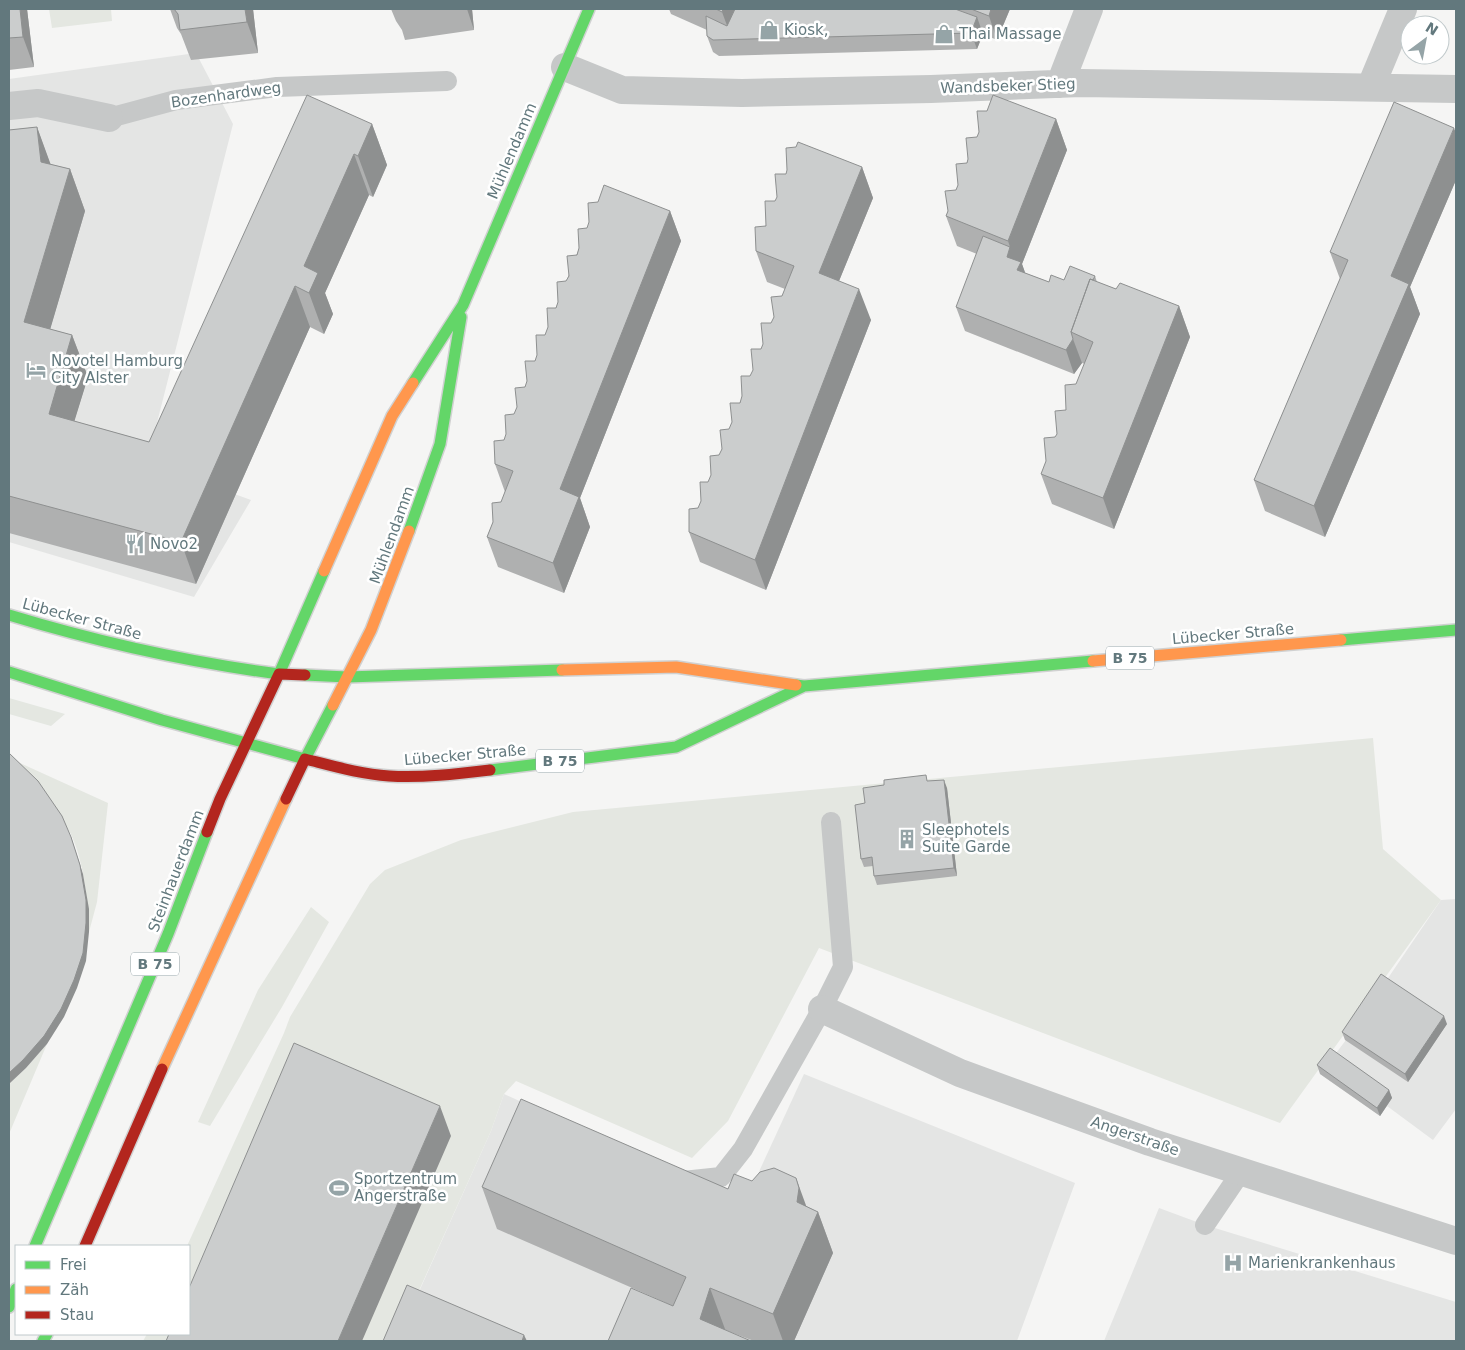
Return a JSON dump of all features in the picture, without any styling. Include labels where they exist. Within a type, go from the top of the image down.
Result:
[{"type":"main road","name":"Mühlendamm","points":[[279,674],[392,416],[463,305],[589,9]]},
{"type":"main road","name":"Mühlendamm","points":[[305,760],[371,630],[386,595],[440,444],[463,305]]},
{"type":"main road","name":"Lübecker Straße","points":[[9,616],[133,649],[229,668],[279,674],[347,678],[676,667],[804,686],[1456,630]]},
{"type":"main road","name":"Lübecker Straße","points":[[9,672],[246,744],[357,772],[389,776],[426,776],[472,772],[676,747],[804,686]]},
{"type":"main road","name":"Steinhauerdamm","points":[[34,1245],[168,934],[220,799],[279,674]]},
{"type":"main road","name":"B 75","points":[[85,1245],[187,1011],[267,836],[305,760]]},
{"type":"main road","points":[[9,1307],[15,1292]]},
{"type":"street","points":[[1060,84],[1089,9]]},
{"type":"street","points":[[1371,86],[1403,9]]},
{"type":"street","name":"Wandsbeker Stieg","points":[[565,67],[622,90],[752,93],[931,90],[1081,83],[1170,86],[1371,86],[1456,89]]},
{"type":"street","name":"Bozenhardweg","points":[[9,106],[38,103],[109,118]]},
{"type":"street","name":"Angerstraße","points":[[822,1008],[960,1073],[1150,1142],[1456,1241]]},
{"type":"lane","name":"Bozenhardweg","points":[[109,118],[176,100],[277,87],[447,81]]},
{"type":"lane","points":[[666,1173],[683,1181],[721,1177],[743,1149],[843,967],[831,822]]},
{"type":"lane","points":[[1205,1225],[1241,1172]]},
{"type":"shaded area","points":[[49,9],[111,9],[112,21],[52,28]]},
{"type":"shaded area","points":[[196,53],[233,124],[147,462],[251,500],[194,597],[9,542],[9,79]]},
{"type":"shaded area","points":[[9,698],[65,714],[51,726],[9,714]]},
{"type":"shaded area","points":[[1373,738],[1383,849],[1441,900],[1280,1123],[819,948],[728,1121],[692,1158],[516,1081],[504,1094],[491,1131],[417,1295],[516,1341],[143,1341],[146,1335],[190,1335],[190,1245],[187,1245],[290,1017],[370,884],[385,870],[461,840],[573,812]]},
{"type":"shaded area","points":[[9,758],[108,803],[97,902],[89,932],[83,875],[76,846],[64,823]]},
{"type":"shaded area","points":[[1456,899],[1456,1109],[1433,1140],[1387,1106],[1380,1116],[1320,1074],[1346,1040],[1441,900]]},
{"type":"shaded area","points":[[311,907],[329,922],[282,1007],[210,1126],[198,1122],[258,990]]},
{"type":"shaded area","points":[[47,1044],[9,1134],[9,1084]]},
{"type":"shaded area","points":[[804,1074],[1075,1183],[1017,1341],[516,1341],[417,1296],[491,1131],[504,1094],[744,1204]]},
{"type":"shaded area","name":"Marienkrankenhaus","points":[[1159,1208],[1205,1225],[1456,1302],[1456,1341],[1104,1341]]},
{"type":"building","points":[[9,9],[20,9],[23,37],[9,38]]},
{"type":"building","points":[[174,9],[245,9],[247,22],[180,30],[178,14]]},
{"type":"building","points":[[735,9],[955,9],[977,17],[971,33],[713,40],[707,36],[706,16],[727,26]]},
{"type":"building","points":[[971,9],[991,9],[989,16]]},
{"type":"building","points":[[307,95],[372,124],[358,156],[354,154],[304,266],[318,273],[309,293],[295,286],[181,542],[9,496],[9,130],[37,127],[41,162],[70,169],[24,322],[72,335],[49,414],[149,442]]},
{"type":"building","points":[[993,95],[1056,119],[1008,241],[946,216],[948,211],[945,191],[956,190],[958,185],[956,164],[967,163],[968,159],[966,138],[977,137],[979,132],[977,111],[987,111]]},
{"type":"building","points":[[1394,102],[1454,128],[1391,276],[1409,284],[1314,506],[1254,480],[1348,260],[1330,252]]},
{"type":"building","points":[[798,142],[862,167],[819,273],[859,289],[755,560],[689,532],[689,509],[698,508],[701,501],[700,482],[708,482],[711,475],[710,456],[719,455],[722,449],[720,430],[729,429],[732,422],[730,403],[740,403],[742,396],[741,376],[750,376],[753,370],[751,349],[761,349],[763,344],[761,323],[771,323],[774,317],[771,297],[782,296],[794,266],[756,251],[755,227],[766,226],[765,201],[775,201],[777,197],[775,174],[786,174],[786,148],[796,147]]},
{"type":"building","points":[[604,185],[670,211],[560,489],[579,497],[553,563],[487,537],[493,522],[492,503],[501,502],[513,471],[495,464],[494,441],[504,440],[506,434],[505,415],[514,414],[517,407],[515,388],[525,387],[527,381],[525,361],[535,361],[537,355],[536,335],[545,335],[548,327],[547,308],[556,308],[558,302],[557,282],[566,281],[569,276],[567,256],[577,255],[579,248],[578,229],[587,228],[589,222],[588,203],[598,202]]},
{"type":"building","points":[[983,236],[1010,247],[1007,257],[1021,262],[1017,270],[1049,282],[1051,275],[1064,280],[1070,266],[1095,276],[1093,280],[1090,279],[1071,332],[1073,339],[1066,350],[956,307]]},
{"type":"building","points":[[1090,279],[1116,289],[1120,283],[1179,306],[1103,498],[1041,474],[1046,461],[1044,438],[1055,437],[1057,434],[1055,411],[1066,410],[1065,385],[1076,384],[1093,342],[1071,332]]},
{"type":"building","points":[[9,753],[38,781],[62,816],[80,865],[86,900],[86,923],[83,953],[61,1009],[44,1036],[9,1073]]},
{"type":"building","name":"Sleephotels Suite Garde","points":[[926,775],[927,781],[944,780],[954,868],[874,876],[872,857],[861,859],[855,805],[865,803],[863,788],[884,785],[884,780]]},
{"type":"building","points":[[1381,974],[1444,1016],[1405,1074],[1342,1032]]},
{"type":"building","name":"Sportzentrum Angerstraße","points":[[294,1043],[440,1106],[338,1341],[166,1341],[169,1335],[190,1335],[190,1286]]},
{"type":"building","points":[[1330,1048],[1389,1090],[1377,1108],[1317,1065]]},
{"type":"building","points":[[521,1099],[728,1189],[734,1174],[752,1181],[760,1172],[774,1168],[796,1178],[799,1188],[797,1202],[818,1212],[773,1314],[710,1288],[700,1319],[751,1341],[608,1341],[631,1288],[673,1306],[686,1277],[482,1187]]},
{"type":"building","points":[[407,1285],[524,1335],[522,1341],[383,1341]]},
{"type":"traffic: fast","points":[[413,383],[463,305],[589,9]]},
{"type":"traffic: fast","points":[[409,531],[440,444],[461,317]]},
{"type":"traffic: fast","points":[[9,615],[143,650],[211,664],[279,674],[324,571]]},
{"type":"traffic: fast","points":[[1341,640],[1456,630]]},
{"type":"traffic: fast","points":[[796,685],[804,686],[1093,661]]},
{"type":"traffic: fast","points":[[305,675],[347,677],[562,670]]},
{"type":"traffic: fast","points":[[9,672],[162,720],[305,759],[333,705]]},
{"type":"traffic: fast","points":[[490,770],[676,747],[804,686]]},
{"type":"traffic: fast","points":[[35,1245],[168,934],[207,832]]},
{"type":"traffic: fast","points":[[9,1307],[15,1292]]},
{"type":"traffic: fast","points":[[43,1341],[46,1335]]},
{"type":"traffic: slow","points":[[324,571],[392,416],[413,383]]},
{"type":"traffic: slow","points":[[333,705],[371,630],[409,531]]},
{"type":"traffic: slow","points":[[1093,661],[1341,640]]},
{"type":"traffic: slow","points":[[562,670],[676,667],[796,685]]},
{"type":"traffic: slow","points":[[162,1069],[286,799]]},
{"type":"traffic: jam","points":[[207,832],[220,799],[279,674],[305,675]]},
{"type":"traffic: jam","points":[[286,799],[305,759],[357,772],[389,776],[427,776],[490,770]]},
{"type":"traffic: jam","points":[[85,1245],[162,1069]]},
{"type":"place","name":"Kiosk,","points":[[769,30]]},
{"type":"place","name":"Thai Massage","points":[[944,34]]},
{"type":"place","name":"Novotel Hamburg City Alster","points":[[36,370]]},
{"type":"place","name":"Novo2","points":[[135,544]]},
{"type":"place","name":"Sleephotels Suite Garde","points":[[907,839]]},
{"type":"place","name":"Sportzentrum Angerstraße","points":[[339,1188]]},
{"type":"place","name":"Marienkrankenhaus","points":[[1233,1263]]}]
